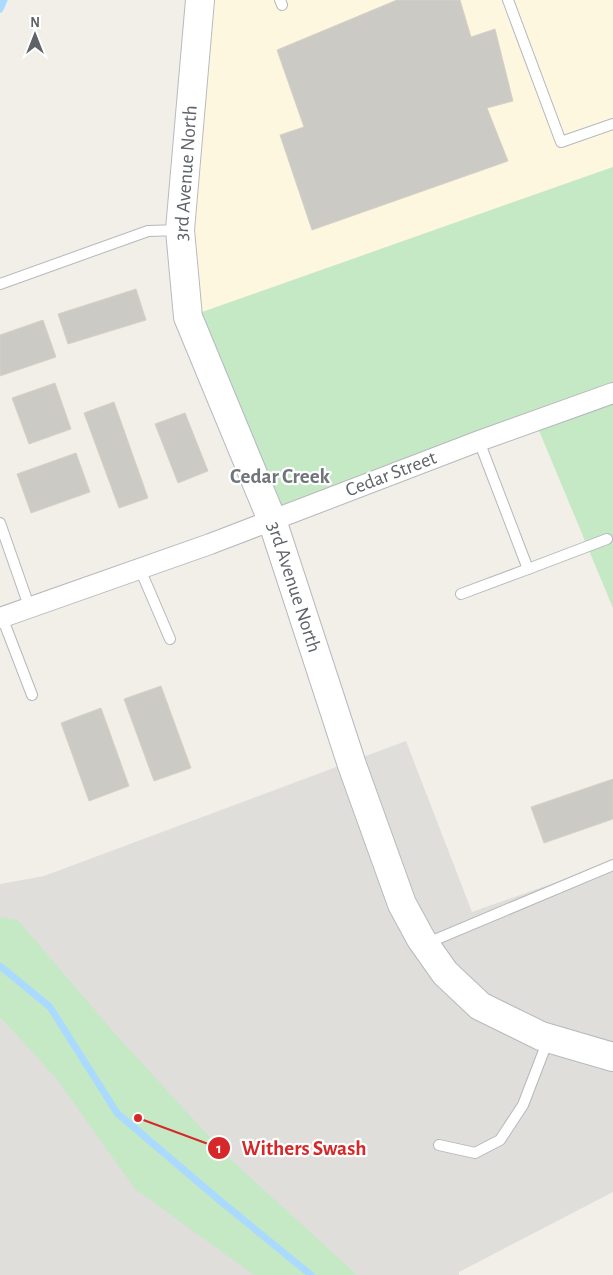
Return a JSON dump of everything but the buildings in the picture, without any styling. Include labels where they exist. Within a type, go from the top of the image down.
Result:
[{"type":"street","name":"3rd Avenue North","points":[[200,0],[180,230],[188,317],[272,520],[352,765],[402,904],[425,944],[445,973],[480,1006],[541,1036],[613,1057]]},
{"type":"street","name":"Cedar Street","points":[[1,617],[140,569],[613,392]]},
{"type":"lane","points":[[508,0],[561,142],[613,124]]},
{"type":"lane","points":[[0,284],[148,231],[180,230]]},
{"type":"lane","points":[[479,441],[528,569]]},
{"type":"lane","points":[[0,523],[29,606]]},
{"type":"lane","points":[[461,594],[607,539]]},
{"type":"lane","points":[[140,569],[170,639]]},
{"type":"lane","points":[[1,617],[32,695]]},
{"type":"lane","points":[[425,944],[613,865]]},
{"type":"lane","points":[[439,1145],[475,1153],[500,1140],[523,1105],[548,1038]]},
{"type":"shaded area","points":[[184,0],[613,0],[613,167],[188,317],[206,12]]},
{"type":"shaded area","points":[[406,741],[472,912],[613,862],[613,1192],[459,1272],[459,1275],[0,1275],[0,884],[44,876]]},
{"type":"green space","points":[[613,167],[613,608],[535,421],[272,520],[188,317]]},
{"type":"green space","points":[[0,917],[18,920],[117,1036],[228,1157],[357,1275],[254,1275],[135,1189],[56,1078],[0,1017]]},
{"type":"waterway","points":[[0,9],[4,0]]},
{"type":"waterway","points":[[0,966],[50,1007],[117,1113],[311,1275]]},
{"type":"place","name":"Withers Swash","points":[[138,1118]]},
{"type":"district","name":"Cedar Creek","points":[[280,476]]}]
